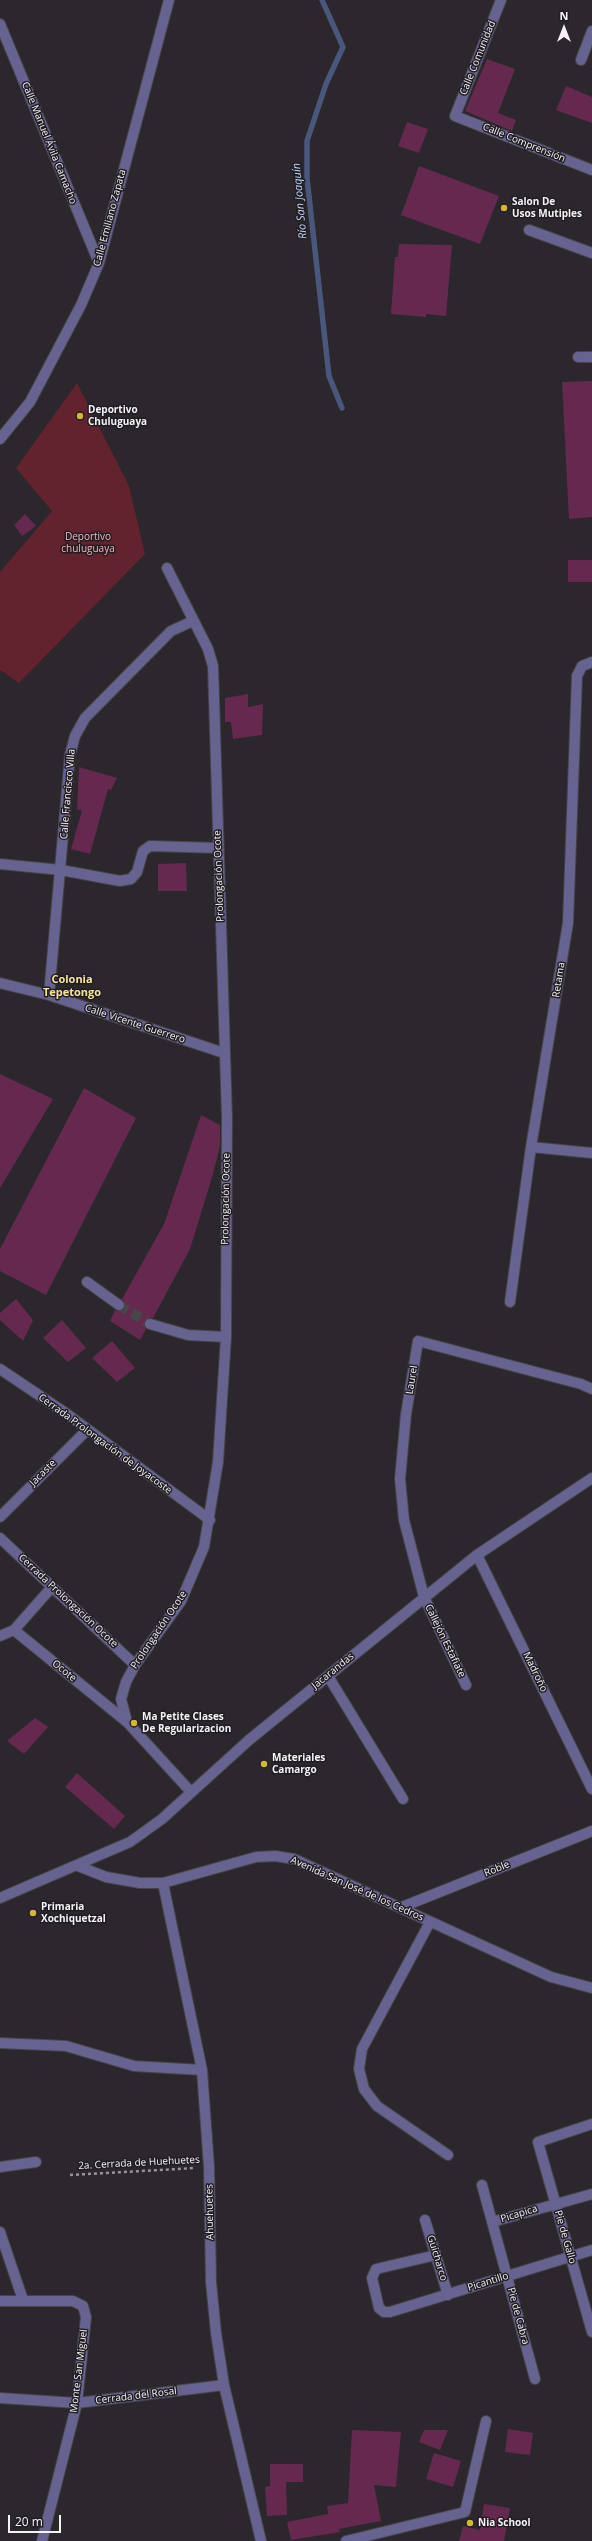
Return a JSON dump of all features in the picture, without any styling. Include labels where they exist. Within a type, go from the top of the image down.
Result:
[{"type":"street","name":"Calle Emiliano Zapata","points":[[0,439],[30,402],[81,305],[99,263],[169,0]]},
{"type":"street","name":"Calle Comunidad","points":[[455,116],[501,0]]},
{"type":"street","name":"Calle Manuel Ávila Camacho","points":[[0,24],[99,263]]},
{"type":"street","points":[[581,60],[592,31]]},
{"type":"street","name":"Calle Comprensión","points":[[455,116],[592,170]]},
{"type":"street","points":[[529,230],[592,253]]},
{"type":"street","points":[[578,357],[592,357]]},
{"type":"street","name":"Prolongación Ocote","points":[[167,568],[208,649],[213,666],[227,1118],[226,1337],[218,1462],[210,1520],[195,1571],[181,1601],[135,1665],[126,1682],[121,1699],[127,1722],[191,1792]]},
{"type":"street","name":"Calle Francisco Villa","points":[[49,995],[62,870],[70,755],[75,736],[85,718],[171,631],[194,621]]},
{"type":"street","name":"Retama","points":[[510,1302],[530,1147],[568,923],[577,676],[582,666],[592,662]]},
{"type":"street","points":[[0,864],[62,870],[120,881],[131,879],[137,872],[143,851],[150,846],[218,848]]},
{"type":"street","name":"Calle Vicente Guerrero","points":[[0,983],[49,995],[224,1053]]},
{"type":"street","points":[[530,1147],[592,1153]]},
{"type":"street","points":[[87,1282],[118,1305]]},
{"type":"street","points":[[150,1324],[188,1335],[226,1337]]},
{"type":"street","name":"Laurel","points":[[424,1598],[404,1520],[400,1479],[406,1414],[418,1341],[581,1384],[592,1390]]},
{"type":"street","name":"Cerrada Prolongación de Joyacoste","points":[[0,1369],[87,1430],[210,1520]]},
{"type":"street","name":"Jacaste","points":[[0,1517],[87,1430]]},
{"type":"street","name":"Jacarandas","points":[[78,1866],[130,1842],[162,1819],[249,1740],[477,1555],[592,1478]]},
{"type":"street","name":"Cerrada Prolongación Ocote","points":[[0,1538],[135,1665]]},
{"type":"street","name":"Madroño","points":[[477,1555],[592,1789]]},
{"type":"street","points":[[0,1636],[14,1630],[52,1587]]},
{"type":"street","name":"Callejón Estafiate","points":[[424,1598],[466,1685]]},
{"type":"street","name":"Ocote","points":[[14,1630],[127,1722]]},
{"type":"street","points":[[328,1676],[403,1799]]},
{"type":"street","name":"Roble","points":[[402,1907],[592,1831]]},
{"type":"street","name":"Avenida San José de los Cedros","points":[[78,1866],[106,1877],[140,1883],[163,1883],[256,1857],[275,1856],[294,1859],[402,1907],[430,1922],[551,1977],[592,1988]]},
{"type":"street","points":[[0,1898],[78,1866]]},
{"type":"street","name":"Ahuehuetes","points":[[163,1883],[202,2070],[209,2167],[211,2282],[224,2385],[261,2541]]},
{"type":"street","points":[[430,1922],[362,2049],[358,2069],[364,2089],[377,2106],[448,2155]]},
{"type":"street","points":[[0,2043],[66,2046],[134,2066],[202,2070]]},
{"type":"street","name":"Pie de Gallo","points":[[592,2124],[538,2142],[592,2332]]},
{"type":"street","points":[[0,2167],[36,2162]]},
{"type":"street","name":"Pie de Cabra","points":[[482,2184],[535,2379]]},
{"type":"street","name":"Picapica","points":[[492,2222],[555,2203],[592,2194]]},
{"type":"street","name":"Guicharco","points":[[425,2220],[448,2295]]},
{"type":"street","points":[[0,2232],[23,2300]]},
{"type":"street","name":"Picantillo","points":[[436,2255],[376,2269],[372,2278],[379,2308],[384,2312],[448,2295],[592,2250]]},
{"type":"street","name":"Monte San Miguel","points":[[0,2301],[73,2301],[83,2306],[86,2317],[77,2404],[42,2541]]},
{"type":"street","name":"Cerrada del Rosal","points":[[0,2398],[77,2404],[224,2385]]},
{"type":"street","points":[[346,2541],[465,2512],[486,2421]]},
{"type":"path","name":"2a. Cerrada de Huehuetes","points":[[70,2175],[209,2167]]},
{"type":"green space","name":"Deportivo chuluguaya","points":[[77,383],[129,486],[145,554],[19,683],[0,670],[0,572],[52,511],[16,468]]},
{"type":"building","points":[[487,59],[515,69],[498,113],[516,120],[512,131],[465,111]]},
{"type":"building","points":[[566,86],[592,97],[592,123],[556,110]]},
{"type":"building","points":[[407,122],[428,129],[419,153],[398,146]]},
{"type":"building","points":[[419,166],[499,196],[480,244],[401,215]]},
{"type":"building","points":[[399,244],[452,245],[446,316],[426,314],[426,317],[391,314],[395,257],[398,257]]},
{"type":"building","points":[[592,381],[592,517],[569,519],[562,382]]},
{"type":"building","points":[[25,514],[36,526],[22,536],[14,525]]},
{"type":"building","points":[[568,560],[592,560],[592,582],[568,582]]},
{"type":"building","points":[[248,694],[248,707],[263,704],[262,735],[233,739],[231,722],[225,722],[225,698]]},
{"type":"building","points":[[79,767],[117,778],[111,790],[108,789],[90,854],[71,849],[82,811],[77,809]]},
{"type":"building","points":[[186,863],[187,891],[158,891],[158,864]]},
{"type":"building","points":[[0,1074],[53,1099],[0,1188]]},
{"type":"building","points":[[84,1088],[136,1118],[46,1295],[0,1271],[0,1249]]},
{"type":"building","points":[[201,1115],[220,1125],[220,1146],[213,1174],[190,1249],[153,1318],[148,1318],[144,1322],[146,1329],[140,1340],[110,1321],[115,1310],[121,1311],[124,1308],[125,1303],[122,1299],[164,1224]]},
{"type":"building","points":[[16,1299],[33,1320],[23,1341],[0,1320],[0,1313]]},
{"type":"building","points":[[62,1320],[86,1348],[68,1362],[43,1338]]},
{"type":"building","points":[[112,1341],[135,1368],[117,1382],[92,1358]]},
{"type":"building","points":[[35,1718],[48,1727],[24,1754],[7,1741]]},
{"type":"building","points":[[77,1773],[125,1816],[114,1829],[65,1787]]},
{"type":"building","points":[[508,2429],[533,2433],[530,2455],[505,2452]]},
{"type":"building","points":[[352,2430],[401,2432],[396,2487],[374,2485],[381,2521],[339,2529],[340,2532],[291,2540],[287,2522],[328,2514],[327,2506],[348,2503]]},
{"type":"building","points":[[424,2430],[448,2430],[440,2450],[419,2442]]},
{"type":"building","points":[[434,2453],[461,2461],[453,2487],[426,2479]]},
{"type":"building","points":[[270,2464],[303,2464],[303,2482],[286,2482],[287,2515],[267,2516],[265,2487],[270,2486]]},
{"type":"building","points":[[484,2504],[510,2508],[504,2541],[459,2541],[463,2526],[480,2530]]},
{"type":"waterway","name":"Río San Joaquín","points":[[322,0],[343,47],[326,84],[307,141],[307,178],[329,376],[342,408]]},
{"type":"tunnel","points":[[119,1305],[150,1324]]},
{"type":"place","name":"Salon De Usos Mutiples","points":[[504,208]]},
{"type":"place","name":"Deportivo Chuluguaya","points":[[80,416]]},
{"type":"place","name":"Ma Petite Clases De Regularizacion","points":[[134,1723]]},
{"type":"place","name":"Materiales Camargo","points":[[264,1764]]},
{"type":"place","name":"Primaria Xochiquetzal","points":[[33,1913]]},
{"type":"place","name":"Nia School","points":[[470,2523]]},
{"type":"district","name":"Colonia Tepetongo","points":[[72,986]]}]
